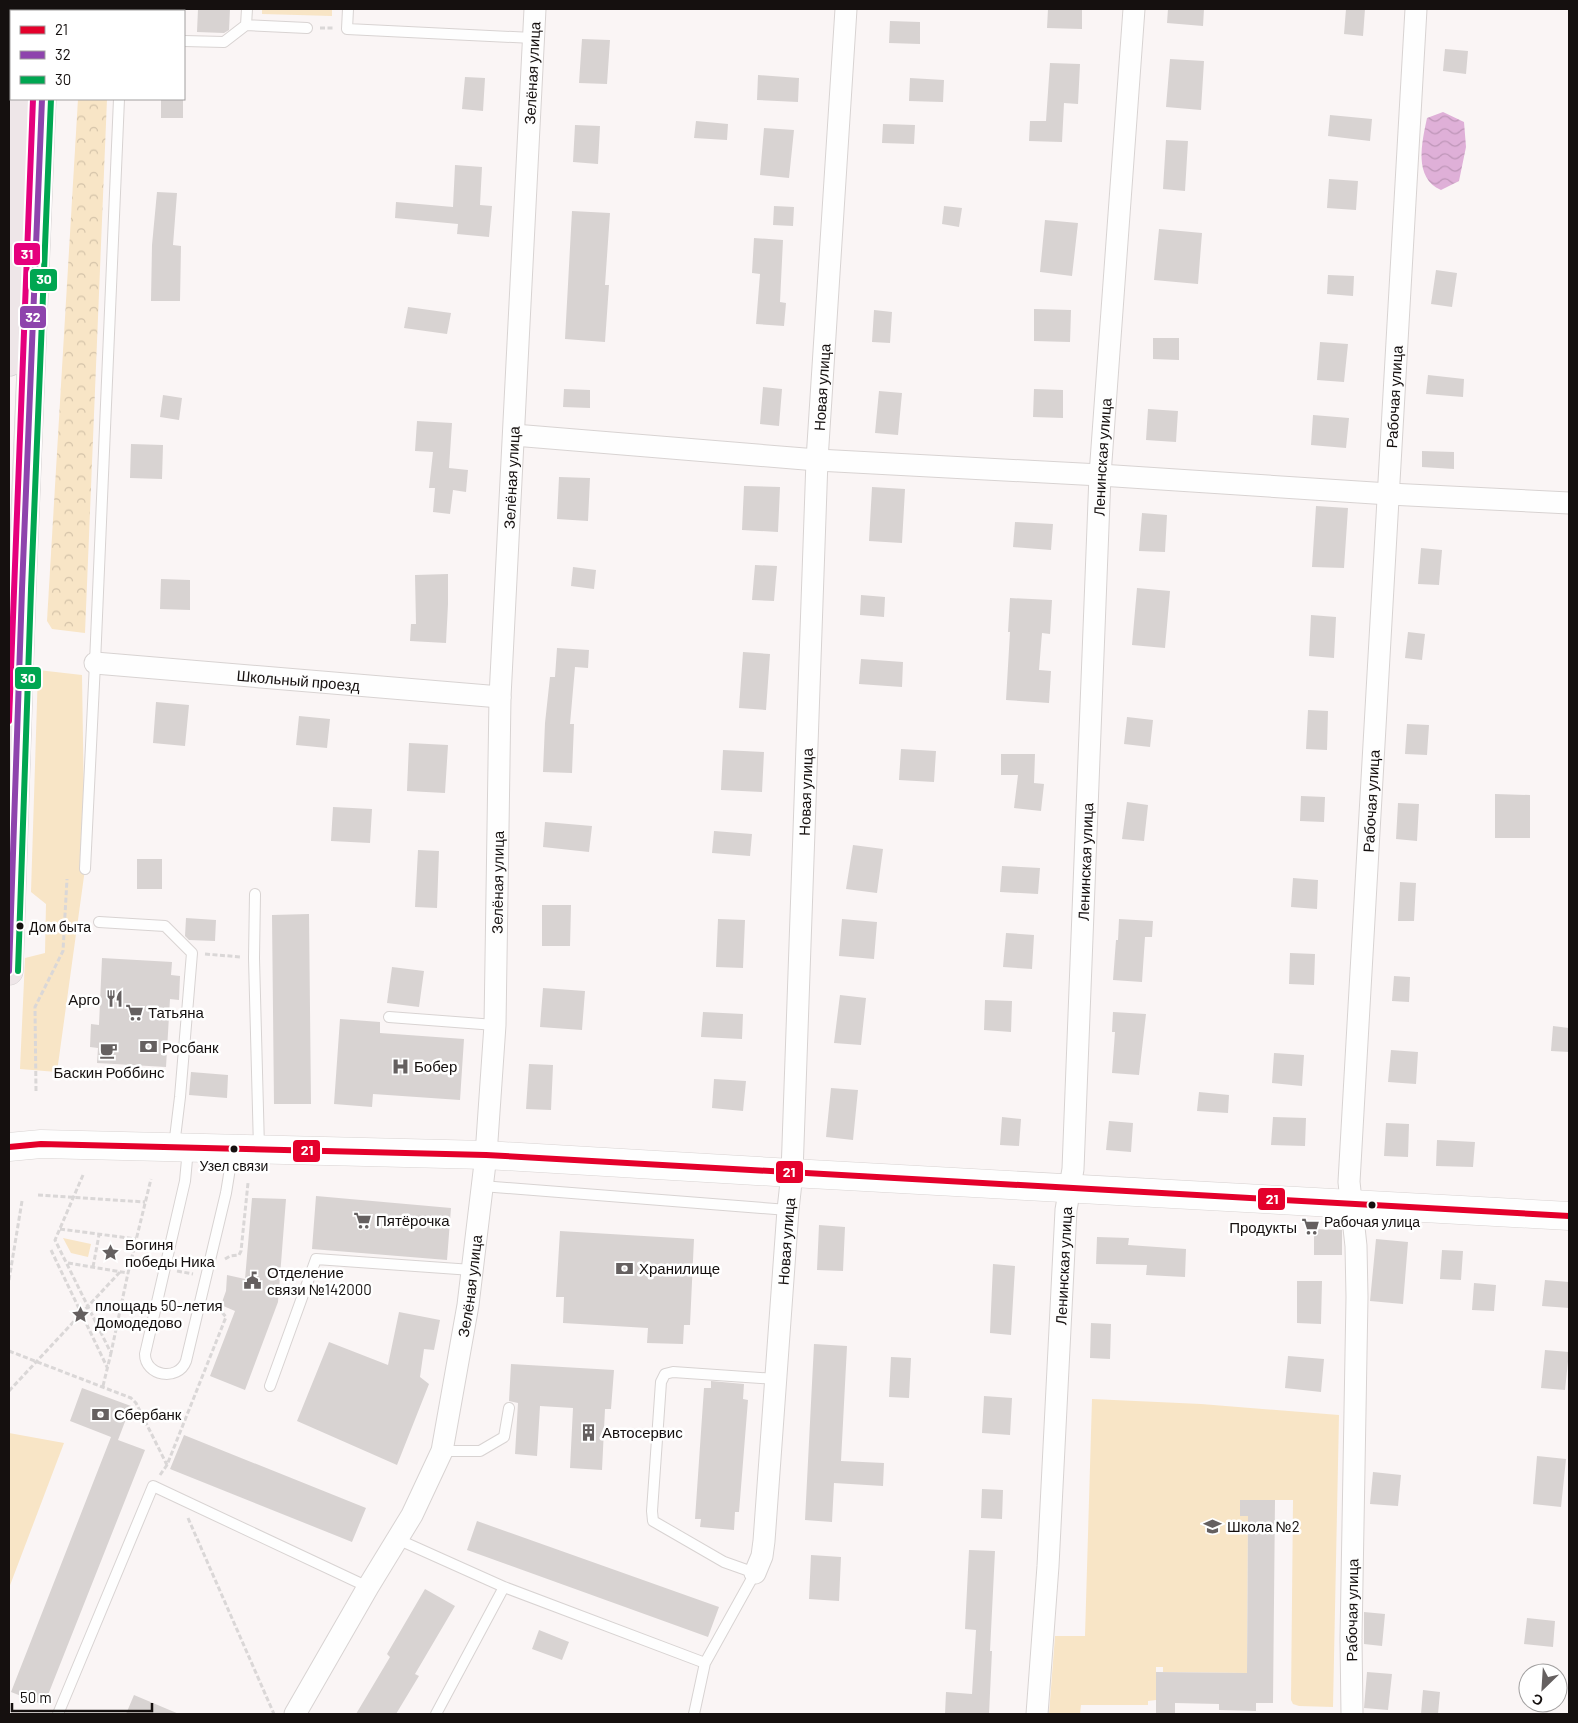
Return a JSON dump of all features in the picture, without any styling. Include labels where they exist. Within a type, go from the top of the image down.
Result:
[{"type":"main road","points":[[9,362],[12,181],[19,100]]},
{"type":"main road","points":[[9,971],[42,100]]},
{"type":"main road","points":[[9,1147],[41,1144],[486,1155],[792,1174],[1569,1216]]},
{"type":"street","name":"Зелёная улица","points":[[296,1714],[368,1587],[412,1515],[442,1451],[468,1305],[486,1155],[495,1025],[500,697],[534,9]]},
{"type":"street","name":"Новая улица","points":[[755,1573],[762,1556],[764,1542],[792,1174],[817,460],[846,9]]},
{"type":"street","name":"Ленинская улица","points":[[1037,1714],[1048,1566],[1066,1210],[1073,1169],[1100,475],[1134,9]]},
{"type":"street","name":"Рабочая улица","points":[[1352,1714],[1351,1648],[1357,1289],[1356,1246],[1349,1182],[1416,9]]},
{"type":"street","points":[[514,435],[817,460],[1569,503]]},
{"type":"street","name":"Школьный проезд","points":[[95,663],[500,697]]},
{"type":"lane","points":[[246,25],[247,9]]},
{"type":"lane","points":[[348,9],[347,28],[533,38]]},
{"type":"lane","points":[[185,41],[224,42],[246,25],[307,28]]},
{"type":"lane","points":[[85,869],[119,100]]},
{"type":"lane","points":[[99,922],[165,926],[192,953],[180,1097],[184,1181],[145,1354],[149,1367],[164,1374],[176,1373],[181,1370],[186,1362],[226,1192],[246,1148],[255,894]]},
{"type":"lane","points":[[389,1018],[495,1025]]},
{"type":"lane","points":[[482,1186],[788,1210]]},
{"type":"lane","points":[[270,1386],[316,1259],[472,1270]]},
{"type":"lane","points":[[694,1714],[705,1662],[755,1573],[724,1562],[653,1521],[652,1511],[661,1382],[665,1374],[673,1372],[776,1379]]},
{"type":"lane","points":[[442,1451],[480,1451],[504,1438],[509,1408]]},
{"type":"lane","points":[[58,1714],[153,1486],[368,1587]]},
{"type":"lane","points":[[397,1539],[504,1587],[705,1662]]},
{"type":"lane","points":[[436,1714],[504,1587]]},
{"type":"path","points":[[307,28],[347,28]]},
{"type":"path","points":[[36,1090],[35,1006],[64,951],[67,879]]},
{"type":"path","points":[[192,953],[254,958]]},
{"type":"path","points":[[82,1175],[55,1240],[68,1263],[110,1353]]},
{"type":"path","points":[[103,1386],[151,1180]]},
{"type":"path","points":[[225,1261],[228,1257],[239,1255],[241,1251],[248,1183]]},
{"type":"path","points":[[38,1195],[145,1202]]},
{"type":"path","points":[[9,1280],[22,1202]]},
{"type":"path","points":[[60,1229],[136,1239]]},
{"type":"path","points":[[93,1267],[99,1235]]},
{"type":"path","points":[[51,1250],[107,1367]]},
{"type":"path","points":[[68,1263],[128,1273]]},
{"type":"path","points":[[9,1391],[120,1272]]},
{"type":"path","points":[[153,1486],[167,1465],[226,1317],[216,1307],[215,1302]]},
{"type":"path","points":[[9,1352],[103,1386],[134,1400],[167,1465]]},
{"type":"path","points":[[180,1499],[274,1714]]},
{"type":"green space","points":[[262,9],[332,9],[332,16],[262,14]]},
{"type":"green space","points":[[78,100],[107,100],[85,633],[52,629],[47,621]]},
{"type":"green space","points":[[38,670],[82,675],[85,869],[57,1072],[20,1069],[25,958],[45,953],[46,904],[31,892]]},
{"type":"green space","points":[[63,1238],[91,1244],[88,1257],[71,1253]]},
{"type":"green space","name":"Школа №2","points":[[1092,1399],[1201,1404],[1339,1415],[1333,1707],[1299,1706],[1293,1704],[1291,1700],[1293,1500],[1240,1500],[1240,1516],[1248,1516],[1247,1673],[1163,1672],[1163,1667],[1156,1667],[1156,1700],[1148,1701],[1148,1705],[1081,1705],[1080,1714],[1049,1714],[1055,1636],[1085,1636]]},
{"type":"green space","points":[[9,1433],[64,1443],[9,1588]]},
{"type":"water","points":[[1443,112],[1464,122],[1466,147],[1459,181],[1441,190],[1426,177],[1423,168],[1422,148],[1427,118]]},
{"type":"building","points":[[198,9],[230,9],[229,30],[224,33],[197,32]]},
{"type":"building","points":[[1048,9],[1082,9],[1082,29],[1047,28]]},
{"type":"building","points":[[1168,9],[1204,9],[1203,26],[1167,23]]},
{"type":"building","points":[[1346,9],[1365,9],[1363,36],[1344,34]]},
{"type":"building","points":[[890,21],[920,22],[920,44],[889,43]]},
{"type":"building","points":[[582,39],[610,40],[607,84],[579,83]]},
{"type":"building","points":[[1445,49],[1468,51],[1466,74],[1443,71]]},
{"type":"building","points":[[1170,59],[1204,61],[1201,110],[1166,107]]},
{"type":"building","points":[[1050,63],[1080,64],[1078,104],[1064,103],[1062,142],[1029,141],[1030,121],[1046,121]]},
{"type":"building","points":[[758,75],[799,78],[798,102],[757,100]]},
{"type":"building","points":[[465,77],[485,78],[483,111],[462,109]]},
{"type":"building","points":[[910,78],[944,80],[943,102],[909,101]]},
{"type":"building","points":[[161,100],[183,100],[183,118],[161,118]]},
{"type":"building","points":[[1330,115],[1372,119],[1370,141],[1328,136]]},
{"type":"building","points":[[696,121],[728,124],[727,140],[694,138]]},
{"type":"building","points":[[883,124],[915,125],[914,144],[882,143]]},
{"type":"building","points":[[575,125],[600,126],[598,164],[573,162]]},
{"type":"building","points":[[764,128],[794,130],[789,178],[760,175]]},
{"type":"building","points":[[1166,140],[1188,141],[1185,191],[1163,189]]},
{"type":"building","points":[[455,165],[482,167],[480,205],[492,206],[489,237],[457,234],[458,224],[395,218],[396,202],[453,207]]},
{"type":"building","points":[[1329,179],[1358,181],[1356,210],[1327,208]]},
{"type":"building","points":[[157,192],[177,193],[173,245],[181,246],[180,301],[151,301],[152,245]]},
{"type":"building","points":[[774,206],[794,207],[793,226],[773,225]]},
{"type":"building","points":[[944,206],[962,208],[959,227],[942,224]]},
{"type":"building","points":[[572,211],[610,213],[605,285],[609,285],[605,342],[565,339]]},
{"type":"building","points":[[1045,220],[1078,223],[1072,276],[1040,272]]},
{"type":"building","points":[[1159,229],[1202,233],[1198,284],[1154,280]]},
{"type":"building","points":[[754,238],[783,240],[780,302],[786,303],[784,326],[756,324],[760,274],[752,273]]},
{"type":"building","points":[[1436,270],[1457,273],[1452,307],[1431,304]]},
{"type":"building","points":[[1328,275],[1354,276],[1353,296],[1327,294]]},
{"type":"building","points":[[408,307],[451,313],[447,334],[404,328]]},
{"type":"building","points":[[1034,309],[1071,310],[1070,342],[1034,341]]},
{"type":"building","points":[[874,310],[892,312],[890,343],[872,342]]},
{"type":"building","points":[[1153,338],[1179,338],[1179,360],[1153,359]]},
{"type":"building","points":[[1320,342],[1348,344],[1344,382],[1317,380]]},
{"type":"building","points":[[1428,375],[1464,379],[1463,397],[1426,394]]},
{"type":"building","points":[[763,387],[782,389],[779,426],[760,424]]},
{"type":"building","points":[[564,389],[590,390],[590,408],[563,407]]},
{"type":"building","points":[[1034,389],[1063,390],[1063,418],[1033,417]]},
{"type":"building","points":[[879,391],[902,393],[898,435],[875,433]]},
{"type":"building","points":[[163,395],[182,398],[179,420],[160,417]]},
{"type":"building","points":[[1148,409],[1178,411],[1176,442],[1146,440]]},
{"type":"building","points":[[1313,415],[1349,418],[1346,448],[1311,445]]},
{"type":"building","points":[[417,421],[452,423],[449,468],[468,470],[466,492],[453,490],[450,514],[433,512],[435,488],[429,488],[433,452],[415,451]]},
{"type":"building","points":[[131,444],[163,445],[162,479],[130,478]]},
{"type":"building","points":[[1422,451],[1454,452],[1454,469],[1422,467]]},
{"type":"building","points":[[559,477],[590,478],[588,521],[557,519]]},
{"type":"building","points":[[744,486],[780,487],[778,532],[742,530]]},
{"type":"building","points":[[872,487],[905,489],[902,543],[869,541]]},
{"type":"building","points":[[1316,506],[1348,508],[1344,568],[1312,567]]},
{"type":"building","points":[[1142,513],[1167,515],[1165,552],[1139,551]]},
{"type":"building","points":[[1015,522],[1053,524],[1051,550],[1013,547]]},
{"type":"building","points":[[1421,548],[1442,550],[1439,585],[1418,584]]},
{"type":"building","points":[[755,565],[777,566],[774,601],[752,600]]},
{"type":"building","points":[[573,567],[596,570],[594,589],[571,586]]},
{"type":"building","points":[[448,574],[446,643],[410,641],[411,624],[416,624],[415,575]]},
{"type":"building","points":[[161,579],[190,580],[190,610],[160,609]]},
{"type":"building","points":[[1137,588],[1170,591],[1165,648],[1132,645]]},
{"type":"building","points":[[861,595],[885,597],[884,617],[860,615]]},
{"type":"building","points":[[1010,598],[1052,600],[1050,634],[1042,633],[1039,670],[1051,671],[1049,703],[1006,700]]},
{"type":"building","points":[[1311,615],[1336,617],[1334,658],[1309,656]]},
{"type":"building","points":[[1408,632],[1425,634],[1422,660],[1405,658]]},
{"type":"building","points":[[557,648],[589,650],[588,668],[575,667],[570,724],[574,724],[572,773],[543,772],[545,723],[550,677],[555,677]]},
{"type":"building","points":[[743,652],[770,654],[766,710],[739,708]]},
{"type":"building","points":[[861,659],[903,662],[902,687],[859,684]]},
{"type":"building","points":[[156,702],[189,705],[185,746],[153,743]]},
{"type":"building","points":[[1308,710],[1328,711],[1327,750],[1306,749]]},
{"type":"building","points":[[299,716],[330,719],[327,748],[296,745]]},
{"type":"building","points":[[1127,717],[1153,720],[1150,747],[1124,744]]},
{"type":"building","points":[[1407,724],[1429,725],[1427,755],[1405,754]]},
{"type":"building","points":[[409,743],[448,745],[445,793],[407,791]]},
{"type":"building","points":[[901,749],[936,751],[934,782],[899,780]]},
{"type":"building","points":[[723,750],[764,752],[762,792],[721,790]]},
{"type":"building","points":[[1001,754],[1035,754],[1034,783],[1044,784],[1041,811],[1014,808],[1018,775],[1001,775]]},
{"type":"building","points":[[1495,794],[1530,795],[1530,838],[1495,838]]},
{"type":"building","points":[[1301,796],[1325,797],[1324,822],[1300,821]]},
{"type":"building","points":[[1127,802],[1148,805],[1144,841],[1122,839]]},
{"type":"building","points":[[1398,803],[1419,804],[1417,841],[1396,839]]},
{"type":"building","points":[[333,807],[372,809],[370,843],[331,841]]},
{"type":"building","points":[[545,822],[592,826],[589,852],[543,847]]},
{"type":"building","points":[[714,831],[752,834],[750,856],[712,853]]},
{"type":"building","points":[[853,845],[883,849],[877,893],[846,889]]},
{"type":"building","points":[[418,850],[439,851],[437,908],[415,907]]},
{"type":"building","points":[[137,859],[162,859],[162,889],[137,889]]},
{"type":"building","points":[[1002,866],[1040,868],[1038,894],[1000,892]]},
{"type":"building","points":[[1293,878],[1318,880],[1317,909],[1291,907]]},
{"type":"building","points":[[1400,882],[1416,883],[1414,921],[1398,921]]},
{"type":"building","points":[[542,905],[571,905],[570,946],[542,946]]},
{"type":"building","points":[[309,914],[311,1104],[274,1104],[272,915]]},
{"type":"building","points":[[186,918],[216,920],[215,941],[189,940],[185,936]]},
{"type":"building","points":[[718,919],[745,920],[743,968],[716,967]]},
{"type":"building","points":[[842,919],[877,922],[874,959],[839,956]]},
{"type":"building","points":[[1119,919],[1153,921],[1152,937],[1145,937],[1142,982],[1113,980]]},
{"type":"building","points":[[1006,933],[1034,935],[1032,969],[1003,967]]},
{"type":"building","points":[[1290,953],[1315,954],[1314,985],[1289,984]]},
{"type":"building","name":"Татьяна","points":[[102,958],[172,962],[171,975],[180,976],[179,1000],[170,999],[166,1067],[97,1063],[98,1048],[90,1047],[91,1024],[99,1025]]},
{"type":"building","points":[[392,967],[424,971],[419,1007],[387,1003]]},
{"type":"building","points":[[1394,976],[1410,977],[1409,1002],[1392,1001]]},
{"type":"building","points":[[543,988],[585,991],[582,1030],[540,1027]]},
{"type":"building","points":[[840,995],[866,998],[861,1045],[834,1043]]},
{"type":"building","points":[[985,1000],[1012,1001],[1011,1032],[984,1030]]},
{"type":"building","points":[[703,1012],[743,1014],[742,1039],[701,1037]]},
{"type":"building","points":[[1113,1012],[1146,1014],[1139,1075],[1112,1073],[1115,1032],[1112,1032]]},
{"type":"building","name":"Бобер","points":[[340,1019],[380,1022],[380,1033],[464,1039],[460,1100],[373,1094],[372,1107],[334,1104]]},
{"type":"building","points":[[1553,1026],[1569,1028],[1569,1052],[1551,1051]]},
{"type":"building","points":[[1391,1050],[1418,1052],[1416,1084],[1388,1082]]},
{"type":"building","points":[[1274,1053],[1304,1055],[1302,1086],[1272,1083]]},
{"type":"building","points":[[529,1064],[553,1065],[551,1110],[526,1109]]},
{"type":"building","points":[[191,1072],[228,1075],[227,1098],[189,1095]]},
{"type":"building","points":[[714,1079],[746,1081],[743,1111],[712,1108]]},
{"type":"building","points":[[831,1088],[858,1090],[853,1140],[826,1137]]},
{"type":"building","points":[[1199,1092],[1229,1095],[1228,1113],[1197,1111]]},
{"type":"building","points":[[1002,1117],[1021,1119],[1019,1146],[1000,1145]]},
{"type":"building","points":[[1273,1117],[1306,1118],[1305,1146],[1271,1145]]},
{"type":"building","points":[[1109,1121],[1133,1123],[1131,1152],[1106,1150]]},
{"type":"building","points":[[1386,1123],[1409,1124],[1408,1157],[1384,1156]]},
{"type":"building","points":[[1437,1140],[1475,1142],[1473,1167],[1436,1166]]},
{"type":"building","points":[[316,1196],[451,1208],[447,1260],[312,1249]]},
{"type":"building","points":[[252,1198],[286,1199],[278,1302],[245,1390],[210,1376],[235,1311],[221,1305],[226,1291],[227,1275],[245,1279]]},
{"type":"building","points":[[819,1225],[845,1227],[843,1271],[817,1270]]},
{"type":"building","points":[[1314,1229],[1342,1230],[1342,1255],[1314,1255]]},
{"type":"building","name":"Хранилище","points":[[560,1231],[694,1239],[690,1325],[684,1325],[683,1344],[647,1343],[648,1328],[563,1323],[564,1297],[556,1297]]},
{"type":"building","points":[[1097,1237],[1129,1238],[1128,1245],[1186,1249],[1185,1277],[1146,1275],[1147,1265],[1096,1264]]},
{"type":"building","points":[[1376,1239],[1408,1242],[1403,1304],[1370,1301]]},
{"type":"building","points":[[1442,1250],[1463,1251],[1461,1280],[1440,1279]]},
{"type":"building","points":[[993,1264],[1015,1266],[1011,1335],[990,1333]]},
{"type":"building","points":[[1545,1280],[1569,1282],[1569,1308],[1542,1306]]},
{"type":"building","points":[[1297,1281],[1322,1281],[1321,1324],[1297,1323]]},
{"type":"building","points":[[1474,1283],[1496,1285],[1494,1311],[1472,1310]]},
{"type":"building","points":[[399,1312],[440,1320],[434,1350],[424,1349],[420,1377],[429,1384],[397,1465],[297,1421],[329,1342],[388,1365]]},
{"type":"building","points":[[1091,1323],[1111,1324],[1110,1359],[1090,1358]]},
{"type":"building","points":[[814,1344],[847,1346],[841,1461],[884,1463],[883,1486],[834,1483],[832,1522],[805,1520]]},
{"type":"building","points":[[1545,1350],[1569,1352],[1565,1390],[1541,1388]]},
{"type":"building","points":[[1288,1356],[1324,1359],[1321,1392],[1285,1388]]},
{"type":"building","points":[[891,1357],[911,1358],[909,1398],[889,1397]]},
{"type":"building","name":"Автосервис","points":[[511,1364],[614,1370],[611,1409],[605,1409],[602,1470],[570,1468],[573,1408],[540,1406],[537,1456],[515,1454],[518,1403],[509,1401]]},
{"type":"building","points":[[711,1381],[744,1384],[743,1399],[748,1400],[739,1512],[735,1512],[734,1530],[700,1527],[701,1519],[695,1519],[704,1388],[711,1388]]},
{"type":"building","points":[[82,1388],[131,1406],[118,1440],[145,1450],[44,1705],[11,1692],[111,1437],[70,1421]]},
{"type":"building","points":[[984,1396],[1012,1398],[1010,1435],[982,1433]]},
{"type":"building","points":[[184,1435],[366,1508],[352,1542],[170,1469]]},
{"type":"building","points":[[1537,1456],[1566,1459],[1561,1507],[1533,1504]]},
{"type":"building","points":[[1373,1472],[1401,1475],[1398,1506],[1370,1504]]},
{"type":"building","points":[[982,1489],[1003,1490],[1002,1519],[981,1518]]},
{"type":"building","points":[[1240,1500],[1275,1500],[1273,1703],[1256,1703],[1256,1711],[1219,1710],[1219,1704],[1175,1703],[1175,1714],[1156,1714],[1156,1672],[1247,1673],[1248,1516],[1240,1516]]},
{"type":"building","points":[[477,1521],[719,1607],[708,1637],[467,1550]]},
{"type":"building","points":[[969,1550],[995,1551],[989,1714],[945,1714],[946,1692],[972,1694],[976,1630],[965,1629]]},
{"type":"building","points":[[811,1555],[841,1557],[839,1601],[809,1599]]},
{"type":"building","points":[[425,1589],[455,1606],[415,1674],[419,1676],[396,1714],[356,1714],[390,1657],[387,1654]]},
{"type":"building","points":[[1364,1612],[1385,1614],[1382,1646],[1364,1644]]},
{"type":"building","points":[[1527,1618],[1555,1621],[1553,1647],[1524,1644]]},
{"type":"building","points":[[539,1630],[569,1642],[562,1660],[532,1649]]},
{"type":"building","points":[[1367,1672],[1392,1674],[1388,1710],[1364,1708]]},
{"type":"building","points":[[1423,1690],[1440,1692],[1438,1714],[1421,1714]]},
{"type":"building","points":[[134,1695],[179,1714],[126,1714]]},
{"type":"transit line","name":"31","points":[[9,721],[33,100]]},
{"type":"transit line","name":"32","points":[[9,971],[42,100]]},
{"type":"transit line","name":"30","points":[[18,971],[51,100]]},
{"type":"transit line","name":"21","points":[[9,1147],[41,1144],[486,1155],[1569,1216]]},
{"type":"place","name":"Дом быта","points":[[20,926]]},
{"type":"place","name":"Арго","points":[[114,999]]},
{"type":"place","name":"Татьяна","points":[[134,1012]]},
{"type":"place","name":"Росбанк","points":[[148,1047]]},
{"type":"place","name":"Баскин Роббинс","points":[[109,1051]]},
{"type":"place","name":"Бобер","points":[[400,1066]]},
{"type":"place","name":"Узел связи","points":[[234,1149]]},
{"type":"place","name":"Рабочая улица","points":[[1372,1205]]},
{"type":"place","name":"Пятёрочка","points":[[362,1220]]},
{"type":"place","name":"Продукты","points":[[1311,1227]]},
{"type":"place","name":"Богиня победы Ника","points":[[111,1253]]},
{"type":"place","name":"Хранилище","points":[[625,1268]]},
{"type":"place","name":"Отделение связи №142000","points":[[253,1281]]},
{"type":"place","name":"площадь 50-летия Домодедово","points":[[81,1314]]},
{"type":"place","name":"Сбербанк","points":[[100,1414]]},
{"type":"place","name":"Автосервис","points":[[588,1432]]},
{"type":"place","name":"Школа №2","points":[[1213,1526]]}]
